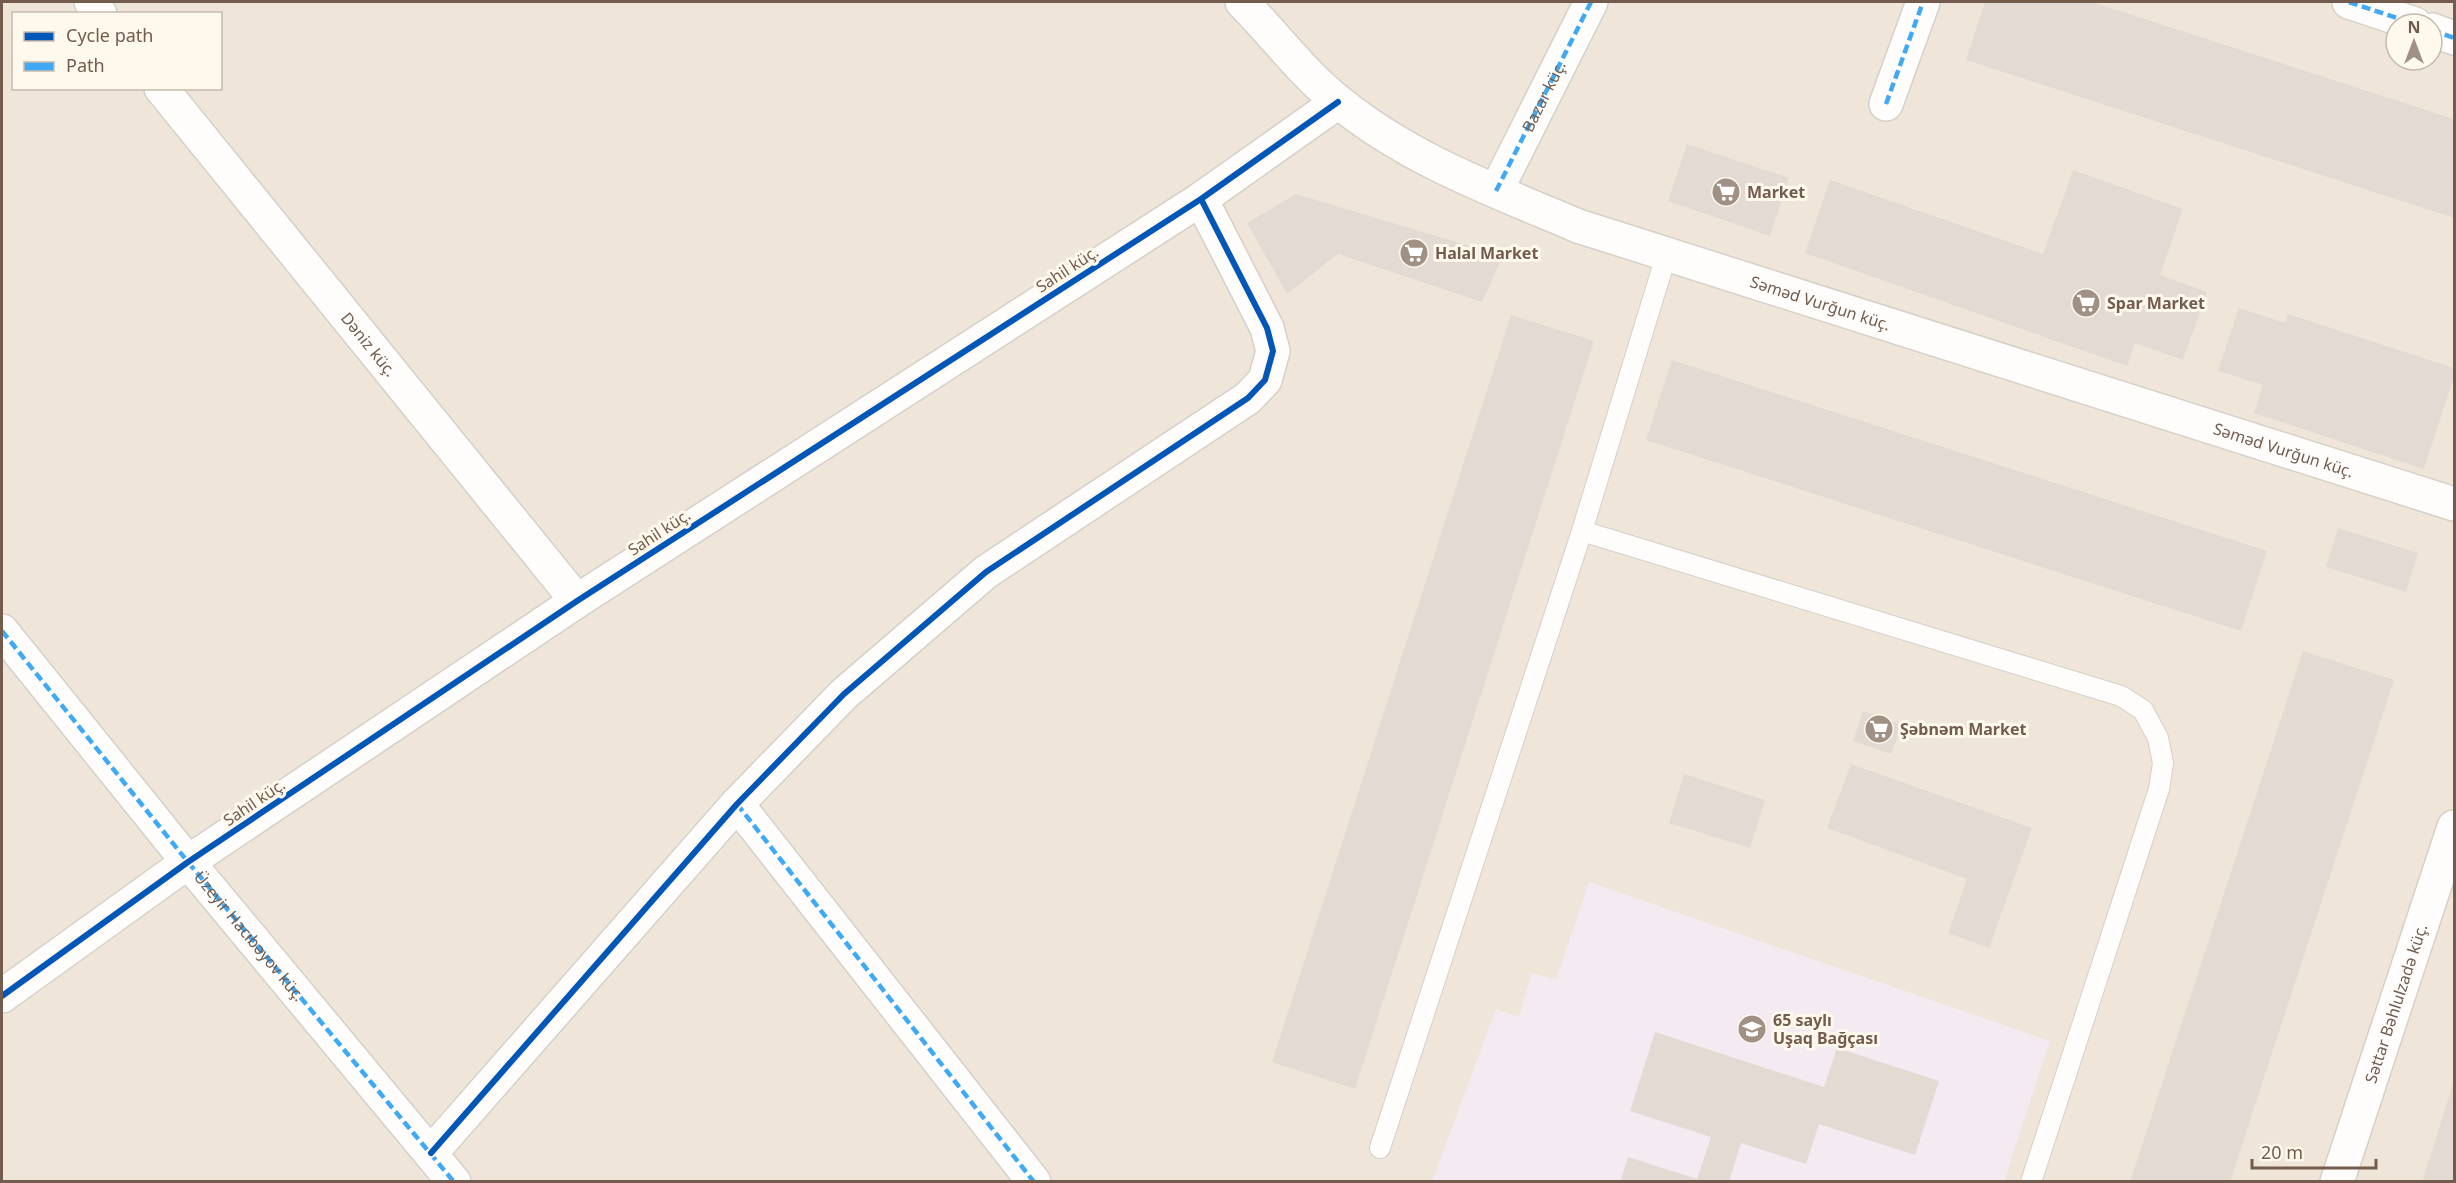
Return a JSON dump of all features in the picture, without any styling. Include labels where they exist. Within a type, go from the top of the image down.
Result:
[{"type":"street","name":"Səməd Vurğun küç.","points":[[1242,2],[1338,102],[1384,136],[1437,166],[1578,226],[1666,256],[2454,504]]},
{"type":"street","name":"Bazar küç.","points":[[1496,191],[1591,2]]},
{"type":"street","points":[[1886,104],[1923,2]]},
{"type":"street","points":[[2349,2],[2384,14]]},
{"type":"street","name":"Dәniz küç.","points":[[163,90],[577,601]]},
{"type":"street","name":"Sahil küç.","points":[[2,996],[188,862],[577,601],[1201,199],[1338,102]]},
{"type":"street","points":[[431,1153],[737,804],[844,694],[986,572],[1248,398],[1265,380],[1273,351],[1267,328],[1201,199]]},
{"type":"street","name":"Üzeyir Hacıbəyov küç.","points":[[2,632],[188,862],[454,1182]]},
{"type":"street","points":[[737,804],[1034,1182]]},
{"type":"street","name":"Səttar Bəhlulzadə küç.","points":[[2337,1182],[2454,827]]},
{"type":"lane","points":[[1380,1148],[1582,531],[1666,256]]},
{"type":"lane","points":[[1582,531],[2121,696],[2143,710],[2158,738],[2163,763],[2159,789],[2031,1182]]},
{"type":"shaded area","points":[[2,2],[2454,2],[2454,1181],[2,1181]]},
{"type":"shaded area","name":"65 saylı Uşaq Bağçası","points":[[1589,882],[2050,1041],[2004,1181],[1432,1182],[1496,1009],[1519,1017],[1532,973],[1556,980]]},
{"type":"building","points":[[1985,2],[2092,2],[2454,119],[2454,218],[1966,60]]},
{"type":"building","points":[[1687,144],[1789,178],[1770,236],[1668,201]]},
{"type":"building","points":[[2073,170],[2183,209],[2160,275],[2207,292],[2183,360],[2135,343],[2127,366],[1805,253],[1830,180],[2043,254]]},
{"type":"building","points":[[1296,194],[1503,256],[1482,302],[1338,254],[1287,294],[1247,223]]},
{"type":"building","points":[[2239,308],[2285,323],[2288,314],[2454,368],[2454,376],[2424,469],[2254,413],[2263,385],[2218,371]]},
{"type":"building","points":[[1511,315],[1594,341],[1355,1089],[1272,1062]]},
{"type":"building","points":[[1672,360],[2267,551],[2241,631],[1646,440]]},
{"type":"building","points":[[2338,528],[2418,553],[2406,592],[2326,567]]},
{"type":"building","points":[[2303,651],[2394,680],[2230,1182],[2130,1182]]},
{"type":"building","points":[[1863,711],[1902,725],[1891,754],[1853,741]]},
{"type":"building","points":[[1851,764],[2032,828],[1989,948],[1948,933],[1967,879],[1827,828]]},
{"type":"building","points":[[1684,774],[1765,800],[1750,848],[1669,823]]},
{"type":"building","points":[[1655,1032],[1824,1087],[1837,1048],[1939,1081],[1915,1155],[1819,1124],[1806,1164],[1741,1143],[1729,1182],[1620,1182],[1628,1157],[1697,1179],[1711,1137],[1630,1111]]},
{"type":"building","points":[[2454,1081],[2454,1182],[2422,1182]]},
{"type":"marked path","points":[[1496,191],[1591,2]]},
{"type":"marked path","points":[[1886,104],[1923,2]]},
{"type":"marked path","points":[[2349,2],[2384,14]]},
{"type":"marked path","points":[[2444,34],[2454,38]]},
{"type":"marked path","points":[[2,631],[188,862],[454,1182]]},
{"type":"marked path","points":[[737,804],[1034,1182]]},
{"type":"cycle path","points":[[2,996],[188,862],[577,601],[1201,199],[1338,102]]},
{"type":"cycle path","points":[[431,1153],[737,804],[844,694],[986,572],[1248,398],[1265,380],[1273,351],[1267,328],[1201,199]]},
{"type":"place","name":"Market","points":[[1726,192]]},
{"type":"place","name":"Halal Market","points":[[1414,253]]},
{"type":"place","name":"Spar Market","points":[[2086,303]]},
{"type":"place","name":"Şəbnəm Market","points":[[1879,729]]},
{"type":"place","name":"65 saylı Uşaq Bağçası","points":[[1752,1029]]}]
